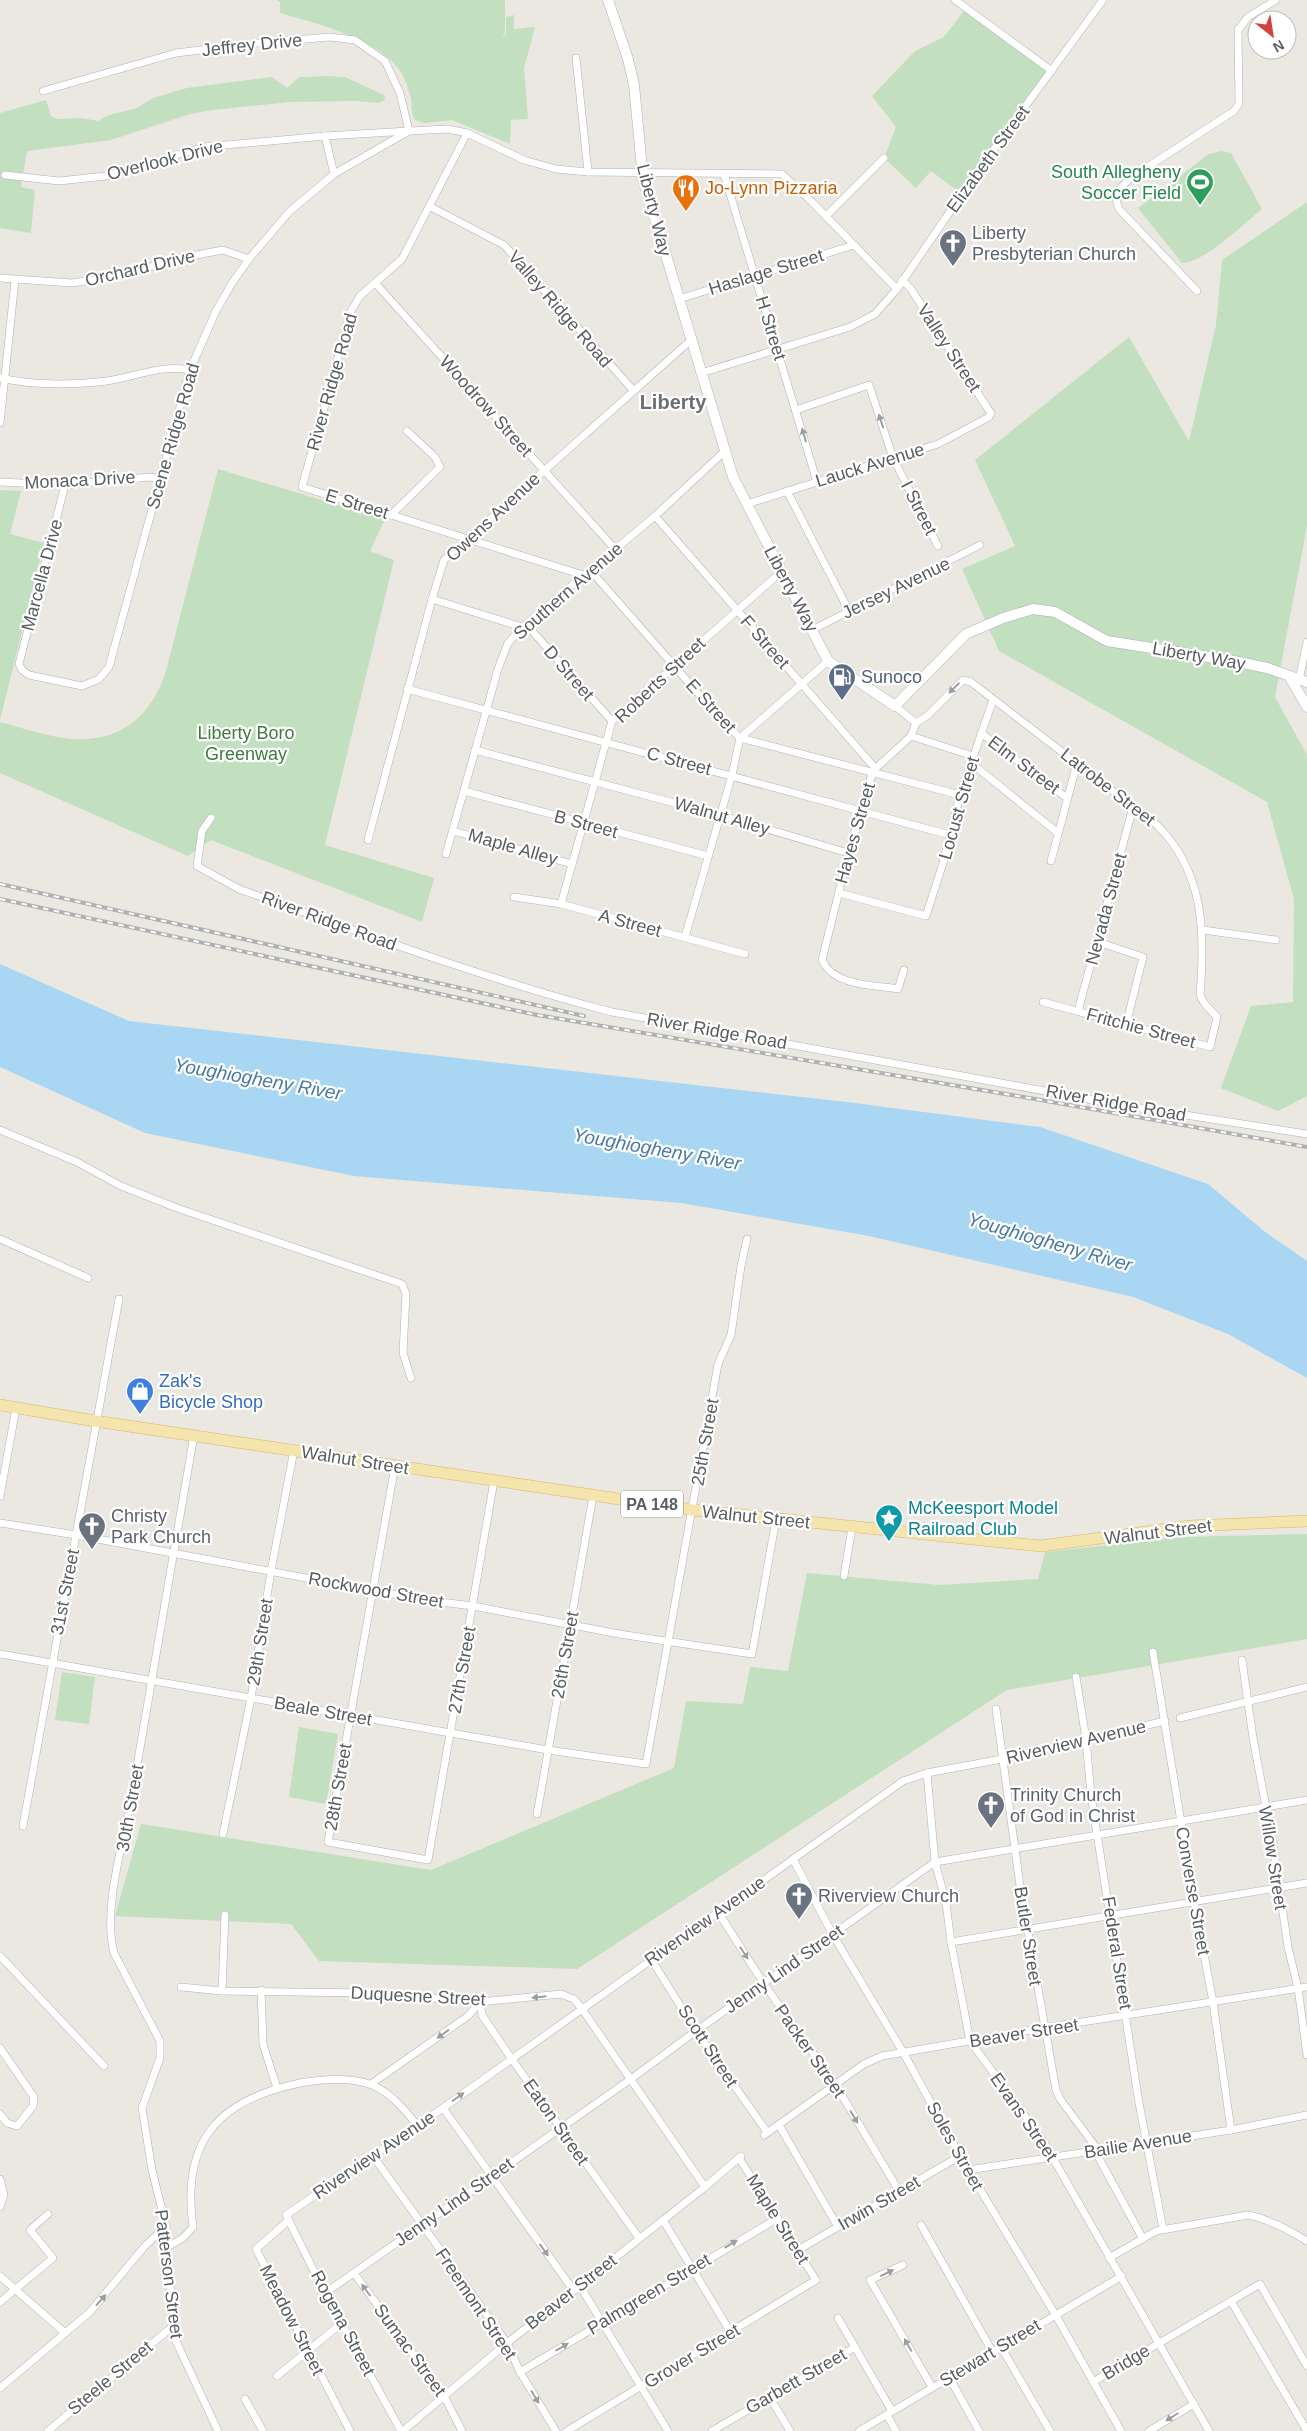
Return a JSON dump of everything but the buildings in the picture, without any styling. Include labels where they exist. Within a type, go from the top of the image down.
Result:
[{"type":"main road","name":"Walnut Street","points":[[0,1405],[95,1421],[692,1510],[1041,1546],[1190,1526],[1307,1521]]},
{"type":"street","name":"Liberty Way","points":[[608,0],[628,58],[634,85],[642,173],[678,299],[733,477],[828,661],[895,706],[966,634],[1003,618],[1033,609],[1055,612],[1107,641],[1234,661],[1267,668],[1303,681]]},
{"type":"street","points":[[955,0],[1052,71]]},
{"type":"street","name":"Elizabeth Street","points":[[701,373],[778,351],[867,320],[879,310],[897,289],[975,175],[1103,0]]},
{"type":"street","points":[[1197,291],[1119,209],[1116,204],[1116,196],[1123,184],[1135,175],[1234,111],[1239,104],[1238,30],[1248,17],[1276,0]]},
{"type":"street","name":"Jeffrey Drive","points":[[43,91],[176,53],[330,37],[355,40],[385,60],[400,93],[408,131]]},
{"type":"street","points":[[576,58],[588,172]]},
{"type":"street","name":"Scene Ridge Road","points":[[19,664],[22,670],[30,675],[82,686],[99,680],[109,667],[190,370],[216,311],[249,259],[289,212],[334,174],[408,131],[448,129],[467,132],[524,160],[556,169],[588,172],[782,174],[826,216]]},
{"type":"street","name":"Overlook Drive","points":[[5,175],[59,181],[106,176],[204,147],[325,136],[408,131]]},
{"type":"street","name":"River Ridge Road","points":[[302,487],[351,311],[360,296],[376,284],[402,259],[467,132]]},
{"type":"street","points":[[325,136],[334,174]]},
{"type":"street","points":[[884,158],[826,216],[897,289]]},
{"type":"street","name":"H Street","points":[[724,174],[817,482]]},
{"type":"street","name":"Valley Ridge Road","points":[[429,206],[504,245],[633,390]]},
{"type":"street","name":"Haslage Street","points":[[678,299],[854,245]]},
{"type":"street","name":"Orchard Drive","points":[[0,278],[72,283],[110,278],[181,258],[223,250],[249,259]]},
{"type":"street","points":[[0,423],[2,378],[15,280]]},
{"type":"street","name":"Valley Street","points":[[902,280],[911,289],[983,400],[991,413],[989,417]]},
{"type":"street","name":"Woodrow Street","points":[[376,284],[615,550]]},
{"type":"street","name":"Owens Avenue","points":[[368,840],[407,689],[444,560],[691,340]]},
{"type":"street","points":[[2,378],[54,384],[107,381],[178,367],[190,370]]},
{"type":"street","name":"I Street","points":[[796,410],[869,385],[893,458],[938,546]]},
{"type":"street","name":"Lauck Avenue","points":[[747,504],[938,444],[989,417]]},
{"type":"street","points":[[392,515],[440,467],[438,461],[408,431]]},
{"type":"street","name":"Southern Avenue","points":[[446,854],[502,655],[508,643],[524,626],[655,516],[725,451]]},
{"type":"street","name":"Monaca Drive","points":[[0,482],[65,485],[150,477],[161,479]]},
{"type":"street","name":"Marcella Drive","points":[[19,664],[65,485]]},
{"type":"street","name":"E Street","points":[[302,487],[469,538],[583,576]]},
{"type":"street","points":[[787,491],[849,611]]},
{"type":"street","name":"F Street","points":[[655,516],[874,769]]},
{"type":"street","name":"Jersey Avenue","points":[[812,630],[980,545]]},
{"type":"street","name":"E Street","points":[[591,571],[719,717],[740,738],[874,769],[960,795]]},
{"type":"street","name":"Roberts Street","points":[[561,904],[612,721],[674,664],[781,572]]},
{"type":"street","points":[[432,598],[524,626]]},
{"type":"street","name":"D Street","points":[[524,626],[612,721]]},
{"type":"street","points":[[1303,681],[1307,642]]},
{"type":"street","points":[[685,937],[732,775],[740,738],[828,661]]},
{"type":"street","points":[[1289,676],[1307,707]]},
{"type":"street","name":"Latrobe Street","points":[[916,723],[927,716],[963,680],[971,682],[1077,763],[1170,838],[1193,885],[1203,930],[1200,995],[1217,1018]]},
{"type":"street","name":"C Street","points":[[407,689],[732,775],[950,836]]},
{"type":"street","name":"Locust Street","points":[[838,893],[926,916],[960,795],[993,700]]},
{"type":"street","points":[[895,706],[916,723]]},
{"type":"street","name":"Hayes Street","points":[[904,970],[898,989],[852,982],[834,976],[826,969],[822,960],[848,853],[874,769],[911,736],[916,723]]},
{"type":"street","name":"Elm Street","points":[[981,733],[1067,798]]},
{"type":"street","name":"Elm Street","points":[[911,736],[974,756],[976,767],[1058,833]]},
{"type":"street","points":[[476,750],[594,782]]},
{"type":"street","points":[[1051,861],[1077,763]]},
{"type":"street","name":"Walnut Alley","points":[[594,782],[720,815],[848,853]]},
{"type":"street","name":"B Street","points":[[464,791],[708,856]]},
{"type":"street","name":"Nevada Street","points":[[1078,1011],[1133,807]]},
{"type":"street","name":"River Ridge Road","points":[[211,818],[202,831],[197,866],[216,877],[239,888],[409,950],[562,999],[612,1012],[1121,1106],[1307,1134]]},
{"type":"street","name":"Maple Alley","points":[[453,831],[572,864]]},
{"type":"street","name":"A Street","points":[[514,897],[561,904],[745,954]]},
{"type":"street","points":[[1203,930],[1276,940]]},
{"type":"street","points":[[1098,942],[1143,957],[1126,1025]]},
{"type":"street","name":"Fritchie Street","points":[[1043,1002],[1210,1047],[1217,1018]]},
{"type":"street","points":[[0,1130],[77,1162],[121,1186],[167,1204],[402,1284],[406,1294],[403,1353],[411,1378]]},
{"type":"street","points":[[0,1239],[88,1278]]},
{"type":"street","name":"25th Street","points":[[646,1764],[718,1364],[731,1335],[741,1266],[748,1239]]},
{"type":"street","name":"31st Street","points":[[23,1826],[95,1421],[119,1299]]},
{"type":"street","points":[[0,1496],[16,1408]]},
{"type":"street","name":"30th Street","points":[[152,2170],[142,2108],[160,2058],[160,2041],[114,1953],[110,1939],[110,1912],[194,1435]]},
{"type":"street","name":"29th Street","points":[[224,1834],[251,1698],[271,1572],[294,1450]]},
{"type":"street","name":"28th Street","points":[[394,1466],[328,1842],[428,1860]]},
{"type":"street","name":"27th Street","points":[[428,1860],[494,1481]]},
{"type":"street","name":"26th Street","points":[[537,1814],[593,1496]]},
{"type":"street","name":"Rockwood Street","points":[[0,1524],[76,1535],[174,1555],[424,1600],[473,1606],[570,1626],[752,1654],[776,1519]]},
{"type":"street","points":[[844,1576],[852,1527]]},
{"type":"street","name":"Converse Street","points":[[1153,1652],[1194,1901],[1213,2002],[1231,2130]]},
{"type":"street","name":"Beale Street","points":[[0,1654],[548,1750],[646,1764]]},
{"type":"street","name":"Willow Street","points":[[1242,1660],[1288,1947],[1298,1988],[1307,2055]]},
{"type":"street","name":"Federal Street","points":[[1076,1677],[1086,1738],[1097,1834],[1146,2141],[1163,2230]]},
{"type":"street","points":[[1180,1718],[1307,1688]]},
{"type":"street","name":"Butler Street","points":[[996,1709],[1028,1929],[1056,2090],[1060,2099],[1097,2151],[1143,2239]]},
{"type":"street","name":"Riverview Avenue","points":[[288,2217],[903,1781],[927,1773],[1002,1759],[1165,1721]]},
{"type":"street","name":"Evans Street","points":[[927,1773],[935,1862],[946,1903],[951,1942],[970,2042],[1053,2157],[1209,2431]]},
{"type":"street","name":"Jenny Lind Street","points":[[325,2292],[631,2079],[935,1862],[1181,1819],[1307,1800]]},
{"type":"street","name":"Soles Street","points":[[793,1859],[833,1935],[903,2052],[968,2170],[1055,2314],[1120,2431]]},
{"type":"street","points":[[951,1942],[1307,1883]]},
{"type":"street","name":"Packer Street","points":[[718,1912],[764,1984],[835,2084],[899,2192]]},
{"type":"street","points":[[222,1991],[225,1914]]},
{"type":"street","points":[[0,1957],[104,2066]]},
{"type":"street","name":"Scott Street","points":[[651,1959],[696,2031],[765,2134]]},
{"type":"street","name":"Beaver Street","points":[[765,2134],[869,2060],[903,2052],[1044,2028],[1307,1987]]},
{"type":"street","name":"Duquesne Street","points":[[181,1988],[222,1991],[261,1990],[371,1993],[480,2002],[561,1994],[574,1999],[582,2009],[705,2187]]},
{"type":"street","points":[[261,1990],[263,2044],[276,2088]]},
{"type":"street","points":[[371,2084],[468,2016],[480,2002]]},
{"type":"street","name":"Eaton Street","points":[[480,2002],[482,2015],[639,2238]]},
{"type":"street","points":[[0,2048],[34,2098],[33,2106],[17,2126],[7,2123],[0,2114]]},
{"type":"street","points":[[168,2247],[183,2238],[194,2228],[194,2168],[203,2144],[213,2127],[237,2105],[276,2088],[321,2081],[344,2080],[371,2084],[399,2103],[417,2125]]},
{"type":"street","points":[[443,2108],[516,2210],[603,2323],[668,2431]]},
{"type":"street","name":"Bailie Avenue","points":[[968,2170],[1097,2151],[1146,2141],[1231,2130],[1307,2115]]},
{"type":"street","points":[[779,2125],[838,2228]]},
{"type":"street","name":"Freemont Street","points":[[373,2156],[507,2344],[520,2372],[556,2431]]},
{"type":"street","name":"Irwin Street","points":[[798,2250],[960,2156]]},
{"type":"street","name":"Beaver Street","points":[[402,2431],[740,2157]]},
{"type":"street","name":"Maple Street","points":[[740,2157],[816,2280]]},
{"type":"street","name":"Patterson Street","points":[[152,2170],[166,2226],[174,2337],[218,2431]]},
{"type":"street","points":[[0,2180],[4,2196],[0,2207]]},
{"type":"street","points":[[0,2302],[53,2258],[30,2230],[48,2214]]},
{"type":"street","points":[[1109,2258],[1156,2231],[1248,2215],[1259,2217],[1293,2232],[1307,2241]]},
{"type":"street","name":"Rogena Street","points":[[288,2217],[325,2292],[402,2431]]},
{"type":"street","name":"Meadow Street","points":[[288,2217],[256,2249],[350,2431]]},
{"type":"street","name":"Palmgreen Street","points":[[520,2372],[778,2218]]},
{"type":"street","points":[[663,2220],[732,2333]]},
{"type":"street","points":[[921,2224],[992,2350]]},
{"type":"street","points":[[0,2388],[90,2312],[144,2247],[166,2226]]},
{"type":"street","points":[[903,2265],[870,2280],[932,2387]]},
{"type":"street","name":"Sumac Street","points":[[354,2272],[444,2396],[462,2431]]},
{"type":"street","points":[[0,2276],[65,2333]]},
{"type":"street","name":"Stewart Street","points":[[860,2431],[992,2350],[1001,2347],[1122,2276]]},
{"type":"street","name":"Grover Street","points":[[567,2431],[732,2333],[816,2280]]},
{"type":"street","name":"Bridge","points":[[1093,2382],[1260,2284],[1307,2366]]},
{"type":"street","points":[[1231,2301],[1307,2431]]},
{"type":"street","points":[[838,2318],[890,2413],[896,2431]]},
{"type":"street","points":[[277,2376],[342,2323]]},
{"type":"street","name":"Steele Street","points":[[48,2431],[173,2326]]},
{"type":"street","name":"Garbett Street","points":[[712,2431],[855,2346]]},
{"type":"street","points":[[1001,2347],[1050,2431]]},
{"type":"street","points":[[949,2377],[979,2431]]},
{"type":"street","points":[[769,2396],[790,2431]]},
{"type":"street","points":[[245,2399],[263,2431]]},
{"type":"street","points":[[1150,2431],[1194,2404]]},
{"type":"green space","points":[[277,0],[505,0],[505,33],[501,40],[506,34],[506,17],[514,15],[514,29],[535,27],[524,68],[528,119],[511,120],[510,144],[452,120],[424,123],[415,120],[405,80],[387,57],[360,40],[343,33],[280,13],[280,2]]},
{"type":"green space","points":[[966,8],[1052,71],[962,194],[931,171],[916,188],[884,158],[896,127],[872,96],[915,51],[944,37]]},
{"type":"green space","points":[[272,77],[287,88],[299,77],[345,77],[384,95],[385,100],[379,103],[356,101],[291,102],[212,110],[190,114],[111,140],[27,151],[21,187],[35,190],[31,233],[0,228],[0,113],[46,100],[51,116],[58,119],[81,118],[98,121],[109,115],[137,108],[153,98],[187,88]]},
{"type":"green space","name":"South Allegheny Soccer Field","points":[[1221,151],[1231,153],[1262,209],[1213,249],[1192,261],[1182,263],[1138,208],[1209,154]]},
{"type":"green space","points":[[1307,202],[1307,526],[1275,697],[1307,755],[1307,1096],[1278,1111],[1221,1088],[1251,1006],[1293,1002],[1294,899],[1267,802],[999,651],[962,569],[1015,546],[975,460],[1129,337],[1189,441],[1216,325],[1222,260]]},
{"type":"green space","name":"Liberty Boro Greenway","points":[[218,469],[385,519],[370,551],[394,560],[325,845],[434,878],[422,922],[211,840],[188,856],[0,773],[0,722],[54,736],[89,739],[119,731],[143,714],[160,687],[166,671]]},
{"type":"green space","points":[[0,490],[21,491],[10,534],[44,543],[0,720]]},
{"type":"green space","points":[[1307,1534],[1307,1639],[1007,1690],[577,1969],[319,1961],[291,1924],[115,1916],[141,1824],[431,1870],[674,1768],[686,1701],[743,1704],[750,1667],[788,1671],[807,1573],[939,1585],[1038,1579],[1045,1552],[1180,1537]]},
{"type":"green space","points":[[62,1672],[95,1677],[89,1724],[55,1720]]},
{"type":"green space","points":[[299,1727],[338,1734],[326,1804],[289,1797]]},
{"type":"water","name":"Youghiogheny River","points":[[0,964],[129,1021],[847,1102],[1040,1127],[1208,1184],[1264,1231],[1307,1261],[1307,1378],[1228,1334],[1133,1297],[869,1236],[681,1203],[354,1176],[145,1133],[0,1067]]},
{"type":"railway","points":[[0,884],[584,1016]]},
{"type":"railway","points":[[0,899],[537,1015],[1307,1147]]},
{"type":"place","name":"South Allegheny Soccer Field","points":[[1200,206]]},
{"type":"place","name":"Jo-Lynn Pizzaria","points":[[686,212]]},
{"type":"place","name":"Liberty Presbyterian Church","points":[[953,267]]},
{"type":"place","name":"Sunoco","points":[[842,701]]},
{"type":"place","name":"Zak's Bicycle Shop","points":[[140,1415]]},
{"type":"place","name":"McKeesport Model Railroad Club","points":[[889,1542]]},
{"type":"place","name":"Christy Park Church","points":[[92,1550]]},
{"type":"place","name":"Trinity Church of God in Christ","points":[[991,1829]]},
{"type":"place","name":"Riverview Church","points":[[799,1920]]},
{"type":"district","name":"Liberty","points":[[673,402]]}]
